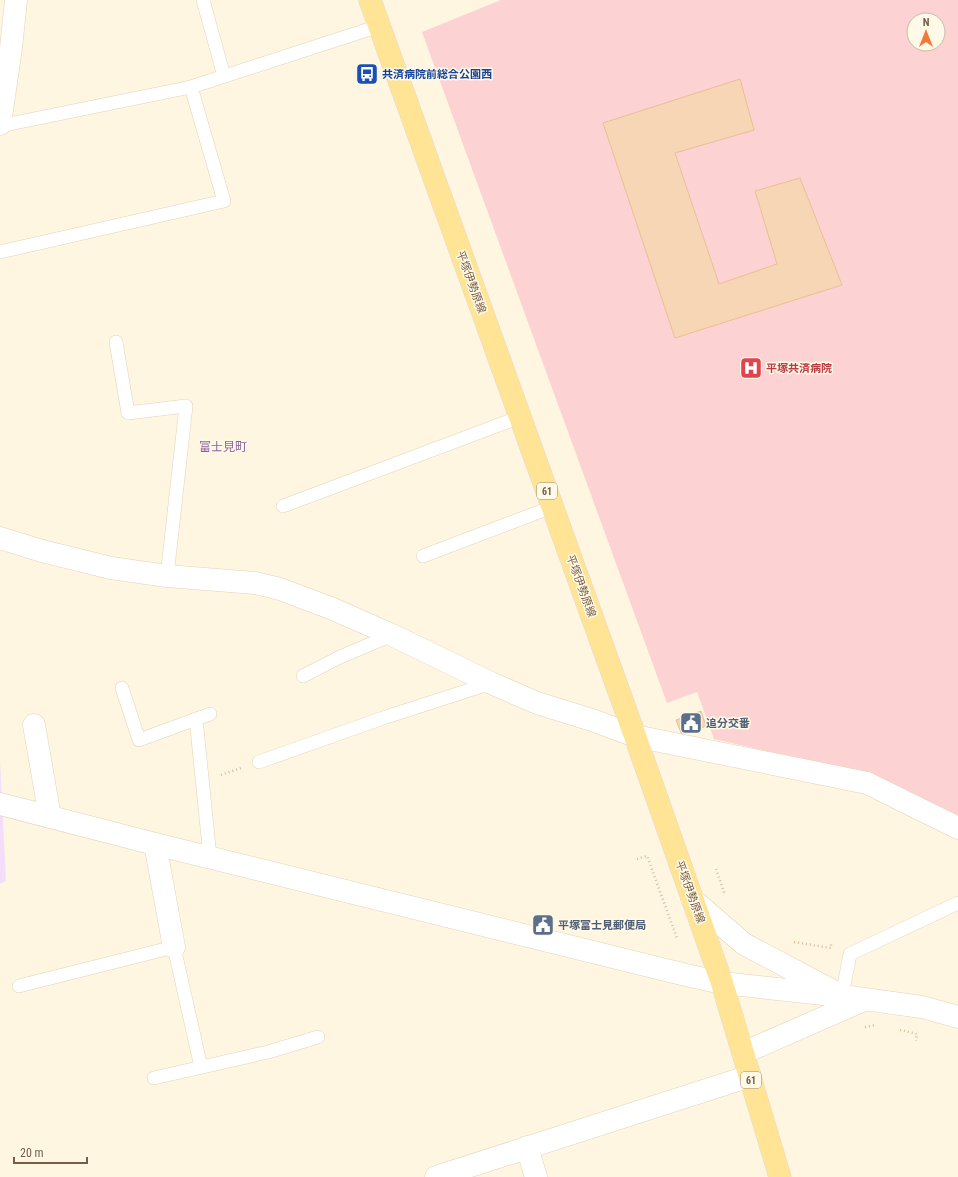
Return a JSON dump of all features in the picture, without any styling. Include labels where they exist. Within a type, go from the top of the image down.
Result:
[{"type":"main road","name":"平塚伊勢原線","points":[[370,0],[635,736],[722,983],[780,1177]]},
{"type":"street","points":[[0,125],[16,0]]},
{"type":"street","points":[[0,538],[42,551],[111,568],[167,576],[255,583],[280,589],[334,609],[392,634],[491,683],[537,703],[595,721],[635,736],[867,783],[958,828]]},
{"type":"street","points":[[34,725],[50,817]]},
{"type":"street","points":[[0,804],[210,858],[722,983],[842,996],[922,1007],[958,1017]]},
{"type":"street","points":[[155,844],[174,947]]},
{"type":"street","points":[[692,899],[744,944],[842,996]]},
{"type":"street","points":[[743,1053],[864,1000]]},
{"type":"street","points":[[436,1177],[750,1076]]},
{"type":"street","points":[[527,1147],[536,1177]]},
{"type":"lane","points":[[203,0],[224,76]]},
{"type":"lane","points":[[0,125],[191,87],[379,26]]},
{"type":"lane","points":[[0,252],[224,201],[191,87]]},
{"type":"lane","points":[[116,342],[128,413],[186,406],[167,576]]},
{"type":"lane","points":[[283,506],[520,417]]},
{"type":"lane","points":[[423,556],[552,506]]},
{"type":"lane","points":[[303,676],[340,657],[392,634]]},
{"type":"lane","points":[[259,762],[386,717],[491,683]]},
{"type":"lane","points":[[122,688],[139,740],[210,714]]},
{"type":"lane","points":[[196,719],[210,858]]},
{"type":"lane","points":[[842,996],[850,954],[958,903]]},
{"type":"lane","points":[[19,986],[174,947],[201,1067]]},
{"type":"lane","points":[[154,1078],[268,1052],[318,1037]]},
{"type":"path","points":[[202,781],[259,762]]},
{"type":"path","points":[[637,859],[647,856],[677,938]]},
{"type":"path","points":[[788,941],[831,948],[831,944]]},
{"type":"path","points":[[896,1029],[917,1034],[916,1041]]},
{"type":"shaded area","name":"平塚共済病院","points":[[501,0],[958,0],[958,819],[871,775],[714,739],[697,692],[667,703],[422,32]]},
{"type":"shaded area","points":[[0,761],[6,881],[0,884]]},
{"type":"building","points":[[740,79],[754,130],[675,153],[719,284],[777,264],[755,191],[800,178],[842,285],[675,338],[603,123]]},
{"type":"building","name":"追分交番","points":[[701,711],[706,726],[682,735],[676,720]]},
{"type":"place","name":"共済病院前総合公園西","points":[[367,74]]},
{"type":"place","name":"平塚共済病院","points":[[751,368]]},
{"type":"place","name":"追分交番","points":[[691,723]]},
{"type":"place","name":"平塚富士見郵便局","points":[[543,925]]},
{"type":"district","name":"富士見町","points":[[223,447]]}]
